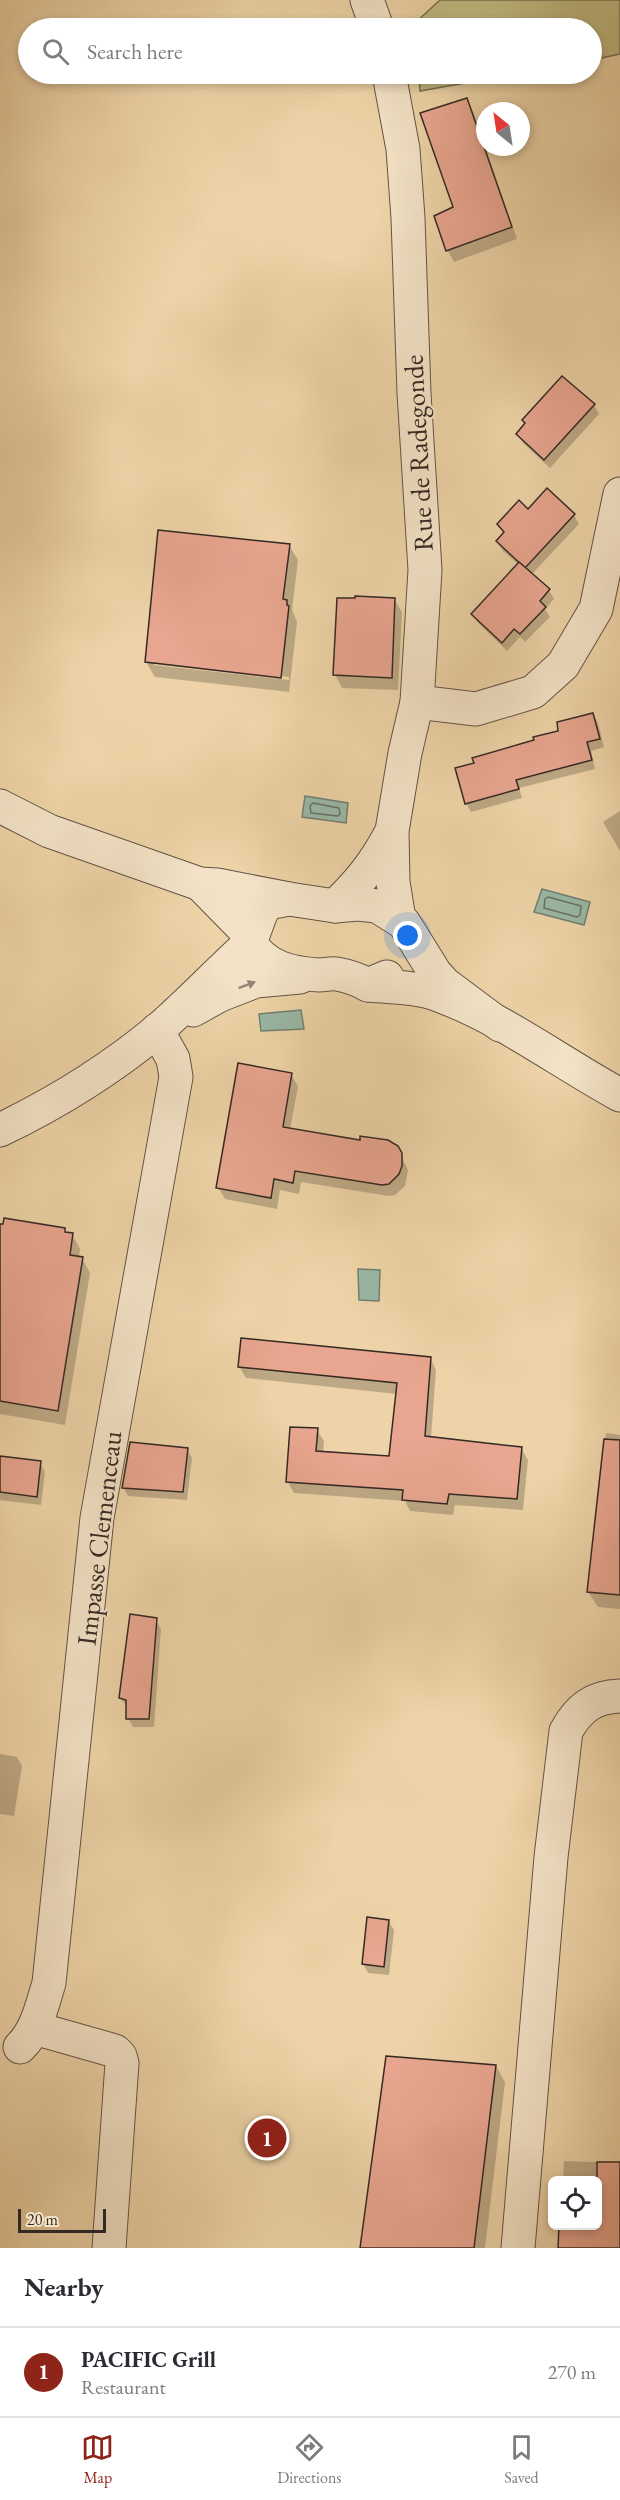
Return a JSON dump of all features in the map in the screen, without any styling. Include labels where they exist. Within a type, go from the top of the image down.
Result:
[{"type":"street","name":"Rue de Radegonde","points":[[391,84],[402,149],[408,218],[414,393],[425,570],[417,702],[405,753],[392,831],[393,882],[406,929]]},
{"type":"street","points":[[417,702],[476,709],[533,692],[563,665],[596,609],[620,494]]},
{"type":"street","points":[[0,806],[49,831],[201,884],[335,906],[358,904],[377,906],[406,929],[445,984],[500,1025]]},
{"type":"street","name":"Rue de Radegonde","points":[[335,906],[361,881],[374,864],[392,831]]},
{"type":"street","points":[[201,884],[251,940],[258,956],[272,966],[319,975]]},
{"type":"street","points":[[0,1131],[38,1112],[118,1060],[157,1030],[251,940],[266,905],[289,899]]},
{"type":"street","points":[[368,985],[395,974],[407,961],[406,929]]},
{"type":"street","points":[[157,1030],[220,995],[256,981],[335,974],[368,985],[416,990],[441,996],[500,1025],[620,1095]]},
{"type":"street","name":"Impasse Clemenceau","points":[[109,2248],[122,2063],[120,2056],[114,2051],[27,2038],[49,1983],[97,1518],[176,1077],[173,1059],[157,1030]]},
{"type":"street","points":[[518,2248],[551,1857],[566,1731],[577,1713],[593,1702],[620,1696]]},
{"type":"shaded area","points":[[440,0],[620,0],[620,54],[602,58],[602,18],[420,18]]},
{"type":"shaded area","points":[[420,84],[459,84],[420,91]]},
{"type":"water","points":[[305,796],[348,803],[346,823],[302,817]]},
{"type":"water","points":[[542,889],[590,902],[584,925],[534,912]]},
{"type":"water","points":[[301,1010],[304,1029],[261,1031],[259,1014]]},
{"type":"water","points":[[358,1269],[380,1270],[379,1301],[359,1300]]},
{"type":"building","points":[[467,98],[476,124],[476,156],[487,156],[512,227],[446,251],[434,216],[453,207],[420,113]]},
{"type":"building","points":[[562,376],[595,404],[544,460],[516,434],[525,423],[522,420]]},
{"type":"building","points":[[547,488],[575,514],[525,568],[496,541],[504,532],[497,524],[519,500],[528,509]]},
{"type":"building","points":[[158,530],[290,544],[283,599],[287,600],[289,606],[281,678],[145,662]]},
{"type":"building","points":[[519,562],[550,589],[540,601],[546,607],[520,634],[514,629],[502,643],[471,614]]},
{"type":"building","points":[[355,596],[395,598],[392,678],[333,675],[337,598],[355,598]]},
{"type":"building","points":[[593,713],[600,739],[587,742],[592,760],[516,780],[519,789],[465,804],[455,768],[474,763],[472,758],[558,731],[557,722]]},
{"type":"building","points":[[238,1063],[292,1073],[283,1127],[360,1140],[360,1136],[388,1140],[398,1146],[402,1153],[402,1166],[399,1174],[389,1184],[382,1185],[295,1171],[293,1183],[274,1179],[271,1198],[216,1188]]},
{"type":"building","points":[[4,1218],[65,1228],[65,1232],[73,1233],[70,1255],[83,1257],[58,1411],[0,1401],[0,1224],[3,1224]]},
{"type":"building","points":[[241,1338],[431,1357],[425,1436],[522,1447],[517,1499],[449,1494],[447,1504],[402,1500],[403,1490],[286,1482],[290,1427],[318,1428],[316,1451],[389,1456],[397,1383],[238,1367]]},
{"type":"building","points":[[604,1439],[620,1440],[620,1595],[587,1592]]},
{"type":"building","points":[[130,1442],[188,1448],[183,1492],[122,1488]]},
{"type":"building","points":[[0,1456],[41,1461],[37,1497],[0,1492]]},
{"type":"building","points":[[130,1614],[157,1618],[149,1719],[126,1719],[126,1700],[119,1698]]},
{"type":"building","points":[[367,1917],[389,1920],[384,1967],[362,1964]]},
{"type":"building","points":[[386,2056],[496,2065],[474,2248],[360,2248]]},
{"type":"building","points":[[597,2162],[620,2162],[620,2248],[558,2248],[559,2230],[602,2230],[602,2176],[597,2176]]},
{"type":"place","name":"PACIFIC Grill","points":[[267,2138]]}]
